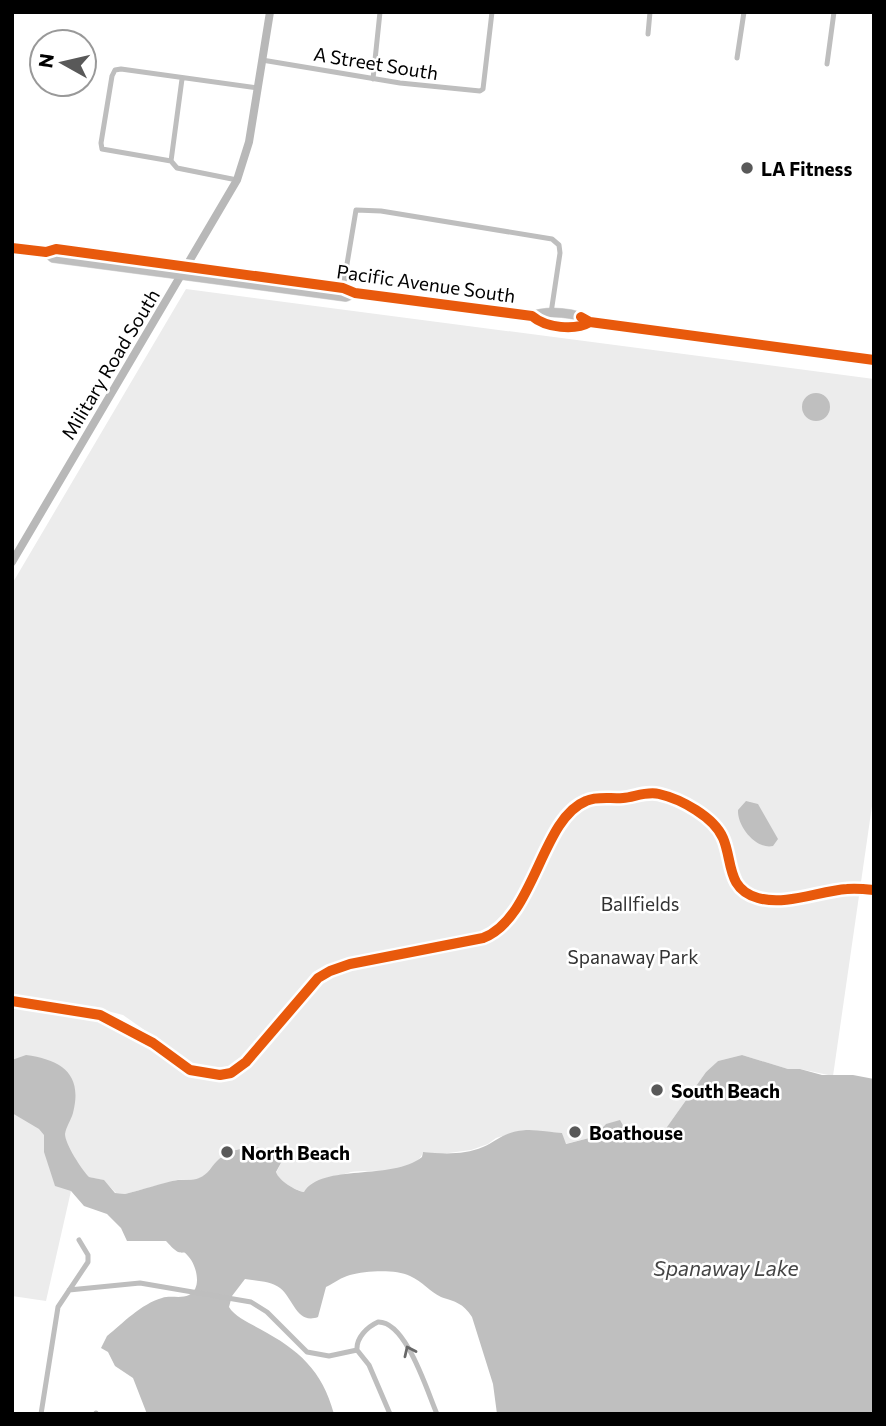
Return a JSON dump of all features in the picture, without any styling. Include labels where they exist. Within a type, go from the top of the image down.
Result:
[{"type":"main road","name":"Military Road South","points":[[12,562],[237,180],[249,142],[270,12]]},
{"type":"main road","name":"Pacific Avenue South","points":[[12,248],[46,252],[56,250],[346,298],[355,293]]},
{"type":"main road","name":"Pacific Avenue South","points":[[184,272],[343,288],[355,293],[532,316],[542,312],[583,317],[590,323],[874,360]]},
{"type":"main road","name":"Pacific Avenue South","points":[[532,316],[540,323],[581,328],[590,323]]},
{"type":"street","points":[[373,79],[380,12]]},
{"type":"street","name":"A Street South","points":[[262,60],[444,90],[477,92],[483,89],[492,12]]},
{"type":"street","points":[[648,34],[650,12]]},
{"type":"street","points":[[737,58],[744,12]]},
{"type":"street","points":[[827,64],[834,12]]},
{"type":"street","points":[[172,161],[102,149],[110,88],[116,70],[258,88]]},
{"type":"street","points":[[182,79],[172,161],[177,168],[237,180]]},
{"type":"street","points":[[343,288],[356,210],[381,211],[552,239],[557,243],[560,253],[551,313]]},
{"type":"street","points":[[12,1001],[100,1015],[153,1043],[190,1070],[211,1075],[231,1073],[246,1062],[312,984],[330,971],[350,964],[483,938],[499,929],[518,904],[565,818],[582,802],[595,798],[654,793],[696,809],[719,831],[732,876],[754,897],[780,900],[847,889],[874,890]]},
{"type":"street","points":[[41,1414],[55,1317],[61,1300],[88,1262],[88,1255],[79,1240]]},
{"type":"street","points":[[69,1290],[141,1283],[237,1299],[260,1306],[307,1352],[329,1356],[356,1350]]},
{"type":"street","points":[[356,1350],[358,1339],[370,1325],[384,1322],[391,1325],[402,1337],[437,1414]]},
{"type":"street","points":[[356,1350],[369,1365],[390,1414]]},
{"type":"green space","points":[[186,289],[874,379],[874,792],[833,1076],[788,1069],[742,1055],[718,1061],[706,1072],[662,1134],[632,1142],[606,1124],[593,1137],[565,1144],[562,1133],[522,1130],[471,1150],[441,1154],[423,1152],[419,1160],[402,1168],[351,1172],[305,1192],[288,1185],[278,1176],[276,1173],[282,1161],[221,1157],[204,1176],[196,1180],[181,1179],[125,1194],[116,1193],[103,1180],[89,1177],[71,1191],[46,1301],[12,1296],[12,584]],"holes":[[[88,1006],[123,1015],[153,1036]]]},
{"type":"water","points":[[816,393],[826,397],[830,407],[826,417],[816,421],[806,417],[802,407],[806,397]]},
{"type":"water","points":[[746,801],[758,804],[778,839],[773,846],[754,841],[744,829],[738,810]]},
{"type":"water","name":"Spanaway Lake","points":[[26,1055],[50,1061],[67,1071],[75,1088],[73,1113],[65,1134],[68,1144],[89,1177],[104,1180],[115,1193],[125,1194],[171,1181],[199,1178],[226,1154],[252,1147],[277,1154],[282,1161],[276,1172],[278,1175],[288,1185],[304,1192],[313,1183],[326,1178],[393,1169],[422,1157],[423,1152],[461,1153],[523,1130],[562,1133],[566,1144],[593,1137],[606,1124],[620,1120],[632,1142],[662,1134],[706,1072],[718,1061],[742,1055],[788,1069],[874,1079],[874,1414],[497,1414],[493,1384],[469,1312],[459,1304],[437,1295],[410,1276],[380,1271],[350,1275],[326,1287],[318,1317],[305,1317],[300,1314],[285,1292],[268,1283],[245,1279],[232,1296],[229,1307],[235,1314],[286,1345],[316,1373],[334,1414],[147,1414],[133,1378],[115,1366],[108,1352],[101,1348],[107,1336],[147,1305],[165,1297],[186,1296],[193,1292],[197,1282],[196,1270],[186,1254],[176,1251],[166,1241],[127,1241],[121,1228],[107,1214],[84,1206],[71,1191],[55,1186],[44,1152],[44,1135],[39,1129],[12,1113],[12,1060]]},
{"type":"cycle path","points":[[12,248],[46,252],[56,249],[343,288],[355,293],[532,316],[561,327],[577,327],[590,322]]},
{"type":"cycle path","points":[[581,317],[590,322],[874,360]]},
{"type":"cycle path","points":[[12,1001],[100,1015],[153,1043],[190,1070],[220,1075],[231,1073],[246,1062],[318,978],[330,971],[350,964],[483,938],[501,927],[527,891],[558,827],[571,811],[586,801],[595,799],[654,793],[668,796],[696,810],[719,830],[735,881],[748,894],[758,898],[780,900],[836,890],[874,890]]},
{"type":"place","name":"LA Fitness","points":[[747,168]]},
{"type":"place","name":"South Beach","points":[[657,1090]]},
{"type":"place","name":"Boathouse","points":[[575,1132]]},
{"type":"place","name":"North Beach","points":[[227,1152]]},
{"type":"park label","name":"Ballfields","points":[[640,903]]},
{"type":"park label","name":"Spanaway Park","points":[[633,956]]}]
